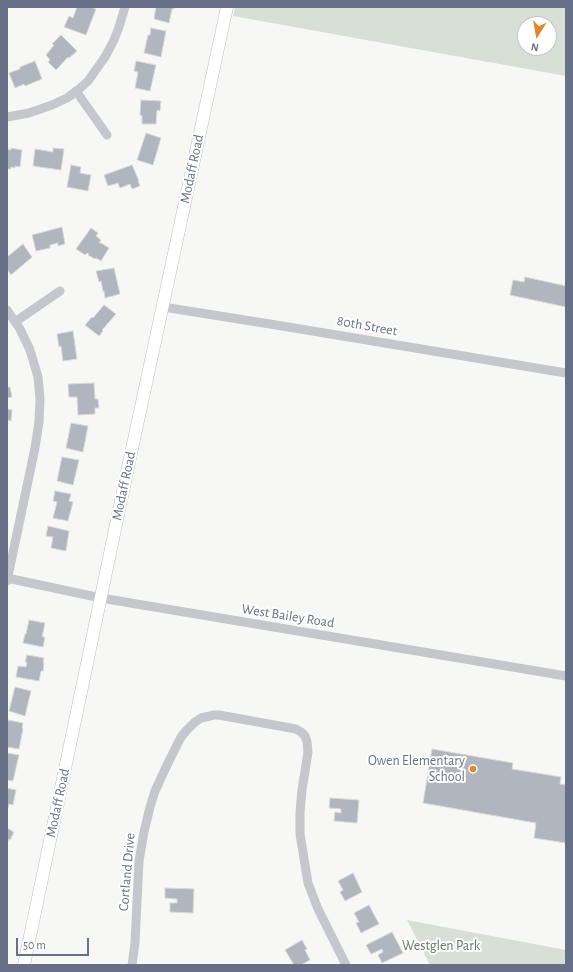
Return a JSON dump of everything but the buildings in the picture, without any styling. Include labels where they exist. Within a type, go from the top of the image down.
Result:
[{"type":"street","points":[[7,117],[30,113],[52,105],[67,98],[88,81],[105,57],[114,40],[125,7]]},
{"type":"street","name":"Modaff Road","points":[[24,965],[227,7]]},
{"type":"street","points":[[76,91],[107,135]]},
{"type":"street","points":[[15,322],[60,291]]},
{"type":"street","name":"80th Street","points":[[163,307],[566,373]]},
{"type":"street","points":[[7,310],[20,329],[30,350],[38,377],[40,400],[39,422],[35,448],[7,579]]},
{"type":"street","name":"West Bailey Road","points":[[7,579],[101,598],[566,676]]},
{"type":"street","name":"Cortland Drive","points":[[132,965],[135,943],[139,861],[144,832],[155,791],[181,737],[195,722],[201,718],[219,715],[296,728],[305,736],[308,752],[300,812],[300,834],[308,883],[318,909],[346,965]]},
{"type":"green space","points":[[235,7],[566,7],[566,76],[233,16]]},
{"type":"green space","name":"Westglen Park","points":[[407,920],[566,950],[566,965],[430,965]]},
{"type":"place","name":"Owen Elementary School","points":[[473,769]]}]
